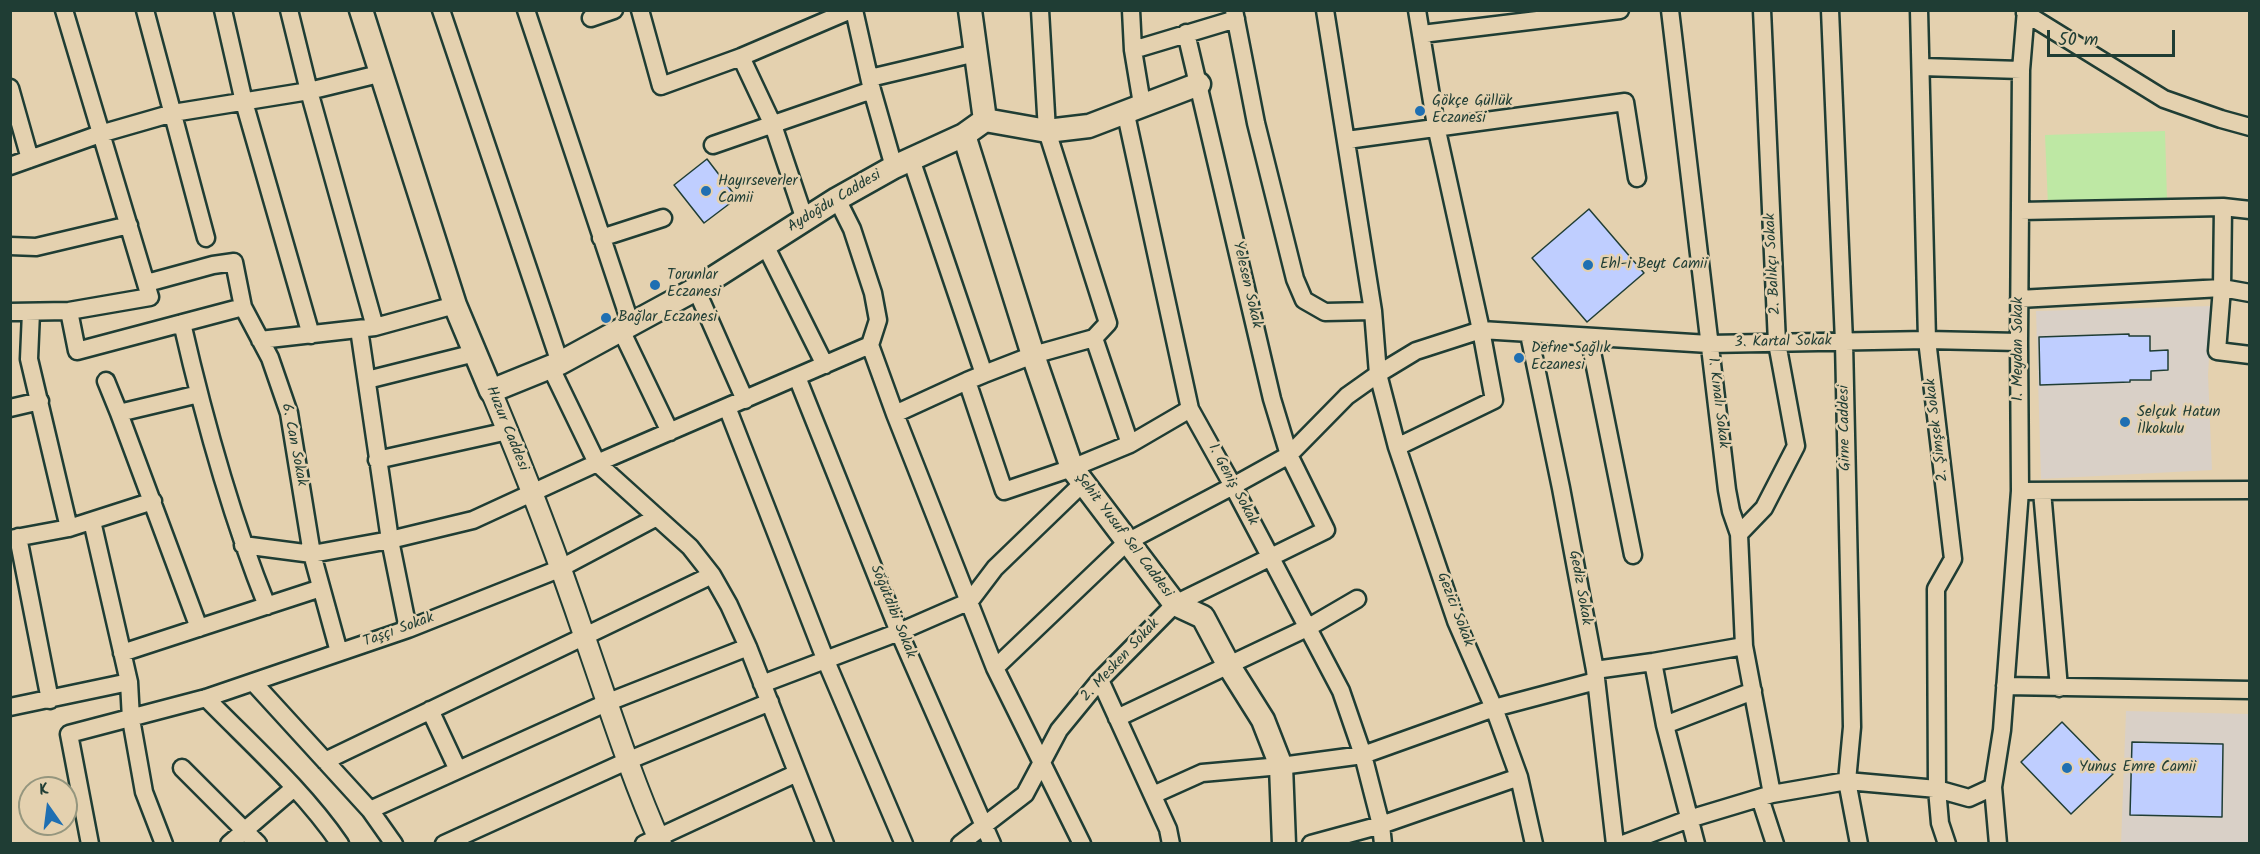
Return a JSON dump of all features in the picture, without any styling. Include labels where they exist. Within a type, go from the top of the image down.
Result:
[{"type":"main road","name":"Huzur Caddesi","points":[[361,10],[455,306],[490,391]]},
{"type":"main road","points":[[970,10],[985,120],[1047,131],[1089,126],[1199,84]]},
{"type":"main road","name":"Aydoğdu Caddesi","points":[[490,391],[555,365],[696,289],[837,200],[902,163],[964,135],[985,120]]},
{"type":"main road","name":"Şehit Yusuf Sel Caddesi","points":[[964,135],[1033,355],[1078,475],[1126,542],[1175,604],[1203,617],[1229,666],[1263,720],[1281,766],[1284,843]]},
{"type":"street","points":[[10,312],[69,310],[149,290],[64,10]]},
{"type":"street","points":[[145,10],[206,238]]},
{"type":"street","points":[[223,10],[244,102],[311,335]]},
{"type":"street","points":[[290,10],[367,328],[367,380],[377,460],[408,629]]},
{"type":"street","points":[[441,10],[555,365],[597,463],[690,547],[712,575],[748,647],[797,773],[819,842]]},
{"type":"street","points":[[526,10],[602,238],[626,327],[670,432]]},
{"type":"street","points":[[591,18],[614,10]]},
{"type":"street","points":[[640,10],[661,86],[741,57],[853,10],[871,84],[984,374]]},
{"type":"street","points":[[895,414],[967,381],[1033,355],[1094,338],[1108,323],[1047,131],[1040,10]]},
{"type":"street","name":"1. Geniş Sokak","points":[[1131,10],[1134,107],[1190,409],[1309,627],[1341,691],[1363,755],[1381,825],[1383,843]]},
{"type":"street","name":"Gezici Sokak","points":[[1325,10],[1373,311],[1378,374],[1397,447],[1456,621],[1494,708],[1519,777],[1534,843]]},
{"type":"street","points":[[1397,447],[1494,400],[1436,126],[1417,10]]},
{"type":"street","points":[[1422,34],[1620,10]]},
{"type":"street","name":"1. Kınalı Sokak","points":[[1670,10],[1727,490],[1739,534],[1744,646],[1775,843]]},
{"type":"street","name":"2. Balıkçı Sokak","points":[[1739,534],[1764,508],[1796,446],[1777,343],[1762,10]]},
{"type":"street","name":"Girne Caddesi","points":[[1830,10],[1844,342],[1852,727],[1847,781],[1859,843]]},
{"type":"street","name":"2. Şimşek Sokak","points":[[1919,10],[1927,340],[1953,559],[1936,589],[1937,789],[1940,823],[1947,843]]},
{"type":"street","points":[[2026,12],[2164,99],[2250,126]]},
{"type":"street","name":"1. Meydan Sokak","points":[[1998,843],[1993,787],[2002,730],[2020,491],[2021,70],[2026,12]]},
{"type":"street","points":[[1133,50],[1235,15],[1256,123],[1295,279],[1304,300],[1325,312],[1373,311]]},
{"type":"street","name":"Yelesen Sokak","points":[[1186,33],[1272,399],[1289,455],[1326,530]]},
{"type":"street","points":[[713,145],[773,124],[871,84],[976,53]]},
{"type":"street","points":[[741,57],[773,124],[805,220]]},
{"type":"street","points":[[1922,67],[2021,70]]},
{"type":"street","points":[[10,166],[100,134],[173,112],[309,91],[382,73]]},
{"type":"street","points":[[10,88],[30,159]]},
{"type":"street","points":[[1347,140],[1436,126],[1625,102],[1637,178]]},
{"type":"street","points":[[837,200],[852,229],[873,293],[878,320],[870,345],[895,414],[995,668],[1082,843]]},
{"type":"street","points":[[2020,211],[2223,207],[2250,210]]},
{"type":"street","points":[[2223,207],[2223,288],[2217,351],[2250,355]]},
{"type":"street","points":[[602,238],[663,218]]},
{"type":"street","points":[[10,246],[36,247],[129,225]]},
{"type":"street","points":[[765,245],[825,365]]},
{"type":"street","name":"6. Can Sokak","points":[[149,290],[213,265],[234,262],[243,306],[270,358],[289,414],[312,554],[339,652]]},
{"type":"street","points":[[2019,299],[2223,288],[2250,292]]},
{"type":"street","points":[[696,289],[745,400]]},
{"type":"street","points":[[69,310],[77,351],[243,306]]},
{"type":"street","points":[[260,340],[367,328],[455,306]]},
{"type":"street","points":[[31,312],[29,359],[69,528]]},
{"type":"street","points":[[182,323],[199,394],[243,545],[267,606]]},
{"type":"street","name":"3. Kartal Sokak","points":[[995,668],[1126,542],[1289,455],[1347,396],[1416,351],[1481,330],[1709,344],[1927,340],[2019,342]]},
{"type":"street","name":"Gediz Sokak","points":[[1529,334],[1561,488],[1595,676],[1615,843]]},
{"type":"street","points":[[1094,338],[1130,444]]},
{"type":"street","points":[[1589,338],[1633,555]]},
{"type":"street","points":[[243,545],[312,554],[390,540],[473,520],[597,463],[870,345]]},
{"type":"street","points":[[367,380],[475,353]]},
{"type":"street","name":"Söğütdibi Sokak","points":[[797,377],[899,632],[992,843]]},
{"type":"street","points":[[106,381],[199,628]]},
{"type":"street","points":[[967,381],[1004,491],[1078,475]]},
{"type":"street","name":"Huzur Caddesi","points":[[490,391],[508,430],[585,638],[654,841]]},
{"type":"street","points":[[118,413],[199,394]]},
{"type":"street","points":[[10,408],[40,401]]},
{"type":"street","points":[[727,407],[826,661],[904,843]]},
{"type":"street","points":[[762,684],[899,632],[970,601],[995,568],[1078,475],[1190,409]]},
{"type":"street","points":[[377,460],[508,430]]},
{"type":"street","points":[[2020,491],[2250,490]]},
{"type":"street","points":[[2042,491],[2059,688]]},
{"type":"street","points":[[50,700],[14,538],[69,528],[153,501]]},
{"type":"street","name":"Taşçı Sokak","points":[[90,843],[69,734],[206,698],[408,629],[559,569],[657,517]]},
{"type":"street","points":[[92,521],[129,682],[131,719],[144,792],[164,843]]},
{"type":"street","name":"2. Mesken Sokak","points":[[960,843],[1025,794],[1059,730],[1100,680],[1175,604],[1326,530]]},
{"type":"street","points":[[325,761],[712,575]]},
{"type":"street","points":[[122,653],[321,588]]},
{"type":"street","points":[[1117,718],[1309,627],[1357,599]]},
{"type":"street","points":[[1153,795],[1202,773],[1281,766],[1363,755],[1494,708],[1595,676],[1653,662],[1744,646]]},
{"type":"street","points":[[370,810],[606,703],[748,647]]},
{"type":"street","points":[[1653,662],[1665,725],[1696,843]]},
{"type":"street","points":[[1100,680],[1168,829],[1171,843]]},
{"type":"street","points":[[10,707],[129,682]]},
{"type":"street","points":[[253,682],[370,810],[394,843]]},
{"type":"street","points":[[2005,686],[2250,690]]},
{"type":"street","points":[[1665,725],[1753,692]]},
{"type":"street","points":[[206,698],[294,788],[327,824],[340,843]]},
{"type":"street","points":[[444,843],[627,761],[770,702]]},
{"type":"street","points":[[430,710],[458,770]]},
{"type":"street","points":[[182,768],[258,843]]},
{"type":"street","points":[[654,841],[797,773]]},
{"type":"street","points":[[1311,843],[1381,825],[1519,777]]},
{"type":"street","points":[[1623,843],[1689,819],[1766,796],[1847,781],[1937,789],[1969,798],[1993,787]]},
{"type":"street","points":[[229,843],[294,788]]},
{"type":"shaded area","name":"Selçuk Hatun İlkokulu","points":[[2212,306],[2208,375],[2212,470],[2041,479],[2036,311]]},
{"type":"shaded area","points":[[2126,711],[2249,714],[2249,843],[2121,844]]},
{"type":"green space","points":[[2165,131],[2167,200],[2048,205],[2045,135]]},
{"type":"building","name":"Hayırseverler Camii","points":[[707,159],[737,198],[704,223],[674,185]]},
{"type":"building","name":"Ehl-i Beyt Camii","points":[[1589,209],[1644,273],[1587,322],[1532,258]]},
{"type":"building","points":[[2129,334],[2129,336],[2150,336],[2150,351],[2168,350],[2168,370],[2151,371],[2151,380],[2040,385],[2039,337]]},
{"type":"building","name":"Yunus Emre Camii","points":[[2062,722],[2113,774],[2071,814],[2021,762]]},
{"type":"building","points":[[2132,742],[2223,744],[2222,817],[2130,815]]},
{"type":"place","name":"Gökçe Güllük Eczanesi","points":[[1420,111]]},
{"type":"place","name":"Hayırseverler Camii","points":[[706,191]]},
{"type":"place","name":"Ehl-i Beyt Camii","points":[[1588,265]]},
{"type":"place","name":"Torunlar Eczanesi","points":[[655,285]]},
{"type":"place","name":"Bağlar Eczanesi","points":[[606,318]]},
{"type":"place","name":"Defne Sağlık Eczanesi","points":[[1519,358]]},
{"type":"place","name":"Selçuk Hatun İlkokulu","points":[[2125,422]]},
{"type":"place","name":"Yunus Emre Camii","points":[[2067,768]]}]
